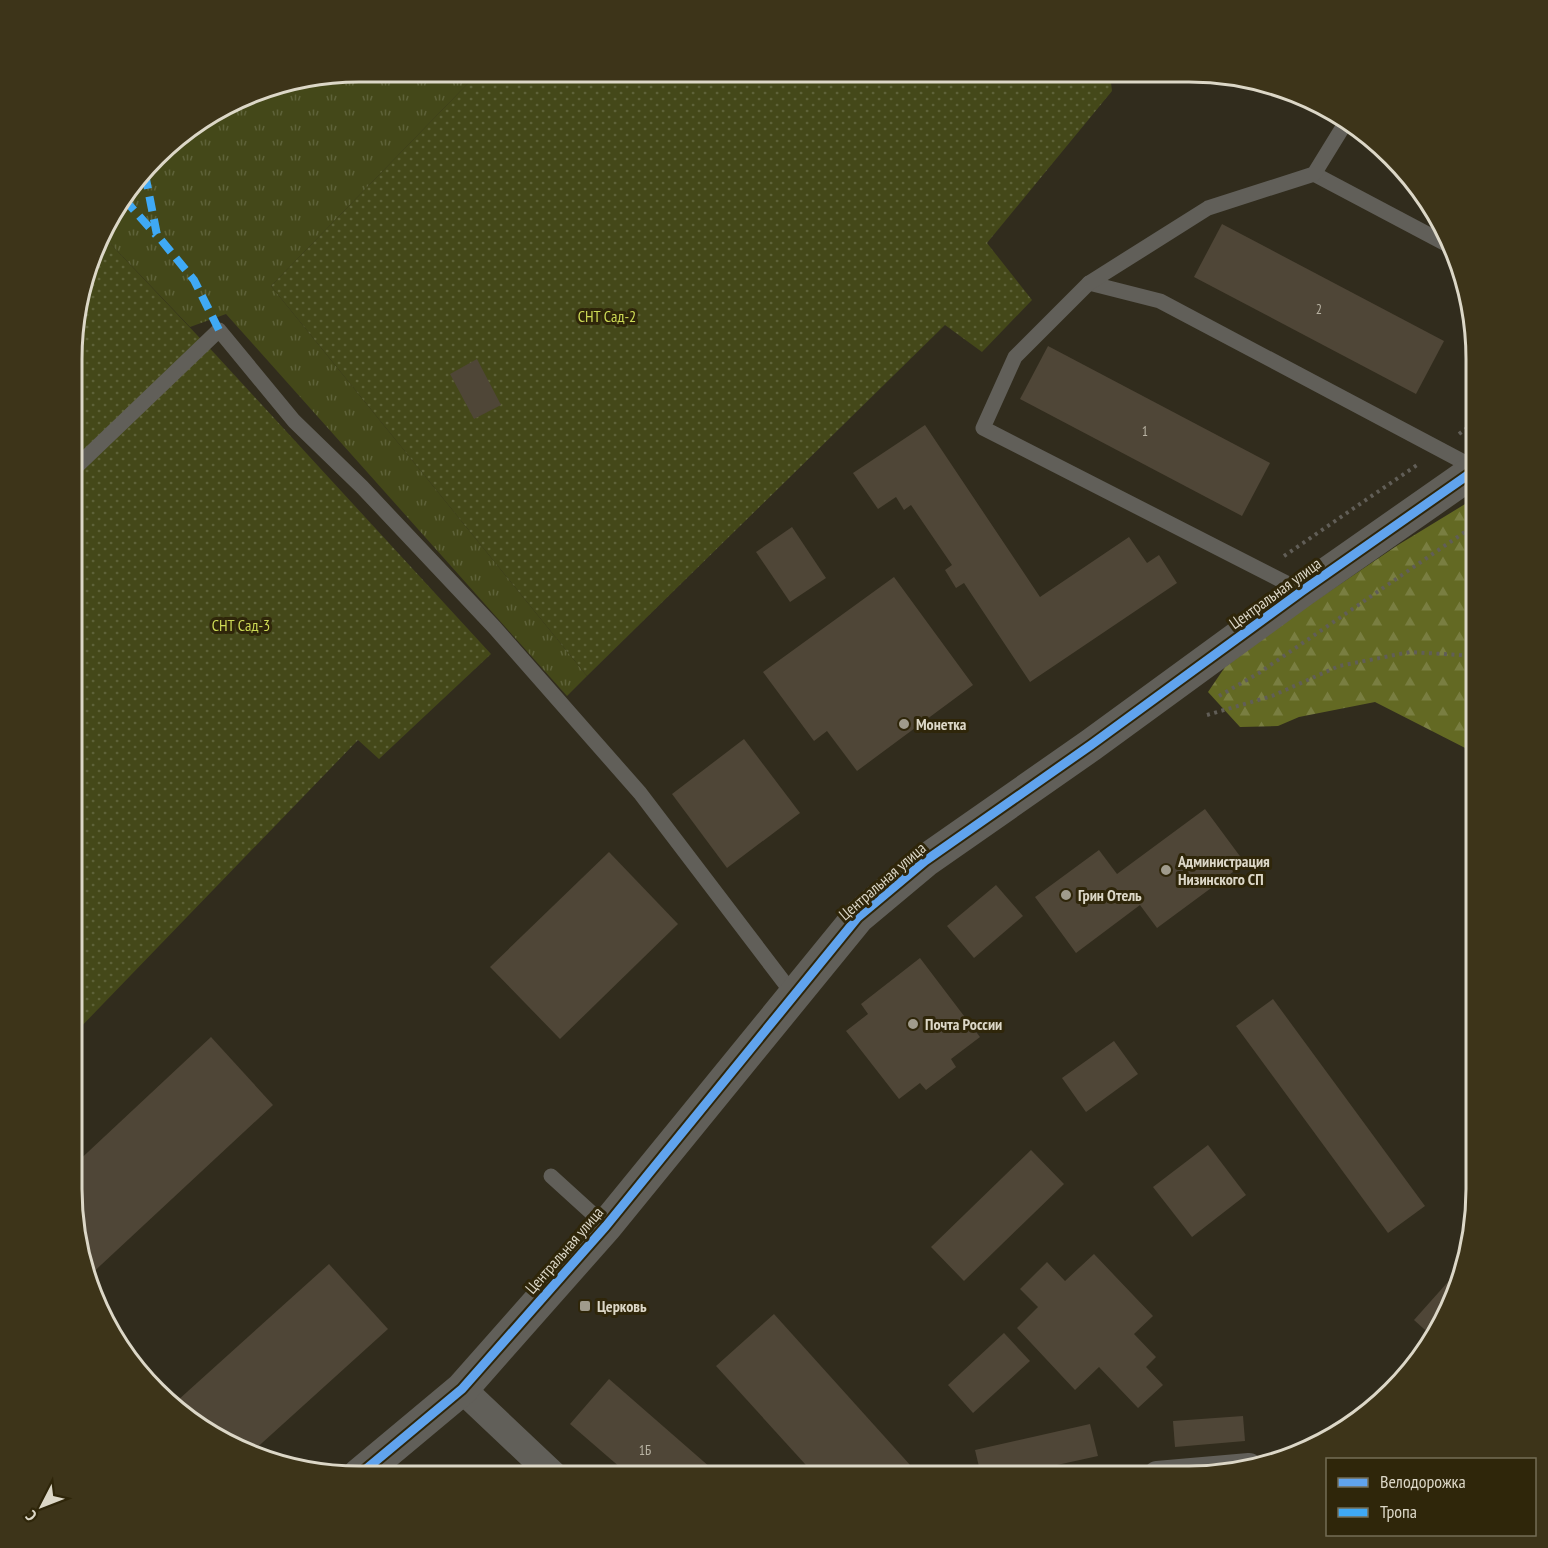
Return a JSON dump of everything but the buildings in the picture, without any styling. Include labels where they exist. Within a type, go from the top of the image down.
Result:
[{"type":"street","name":"Центральная улица","points":[[370,1466],[462,1389],[606,1226],[858,917],[925,861],[1092,745],[1302,591],[1466,475]]},
{"type":"street","points":[[462,1389],[544,1466]]},
{"type":"lane","points":[[1302,591],[982,428],[1015,357],[1089,283],[1208,208],[1314,174],[1342,129]]},
{"type":"lane","points":[[1314,174],[1438,240]]},
{"type":"lane","points":[[1089,283],[1160,301],[1466,464]]},
{"type":"lane","points":[[82,461],[219,330],[294,421],[362,487],[494,627],[640,793],[793,994]]},
{"type":"lane","points":[[551,1176],[606,1226]]},
{"type":"path","points":[[1263,570],[1466,429]]},
{"type":"path","points":[[1209,701],[1260,673],[1466,531]]},
{"type":"path","points":[[1207,715],[1272,696],[1339,666],[1410,652],[1466,655]]},
{"type":"green space","points":[[359,82],[469,82],[271,286],[587,676],[567,696],[226,314],[190,327],[109,242],[129,205],[151,177],[177,151],[205,129],[237,111],[288,92],[323,85]]},
{"type":"green space","name":"СНТ Сад-2","points":[[469,82],[1111,82],[1112,91],[987,243],[1032,300],[982,352],[945,325],[587,676],[271,286]]},
{"type":"green space","name":"СНТ Сад-3","points":[[109,242],[491,654],[379,759],[358,740],[82,1026],[82,359],[88,305],[97,270]]},
{"type":"green space","points":[[1466,503],[1466,748],[1375,702],[1299,717],[1278,726],[1240,727],[1208,692],[1225,667],[1302,610],[1398,545]]},
{"type":"marked path","points":[[147,183],[157,235],[194,280],[219,330]]},
{"type":"marked path","points":[[129,205],[156,235]]},
{"type":"cycle path","points":[[370,1466],[462,1389],[606,1226],[858,917],[925,861],[1466,476]]},
{"type":"place","name":"Монетка","points":[[904,724]]},
{"type":"place","name":"Администрация Низинского СП","points":[[1166,870]]},
{"type":"place","name":"Грин Отель","points":[[1066,895]]},
{"type":"place","name":"Почта России","points":[[913,1024]]},
{"type":"place","name":"Церковь","points":[[585,1306]]}]
